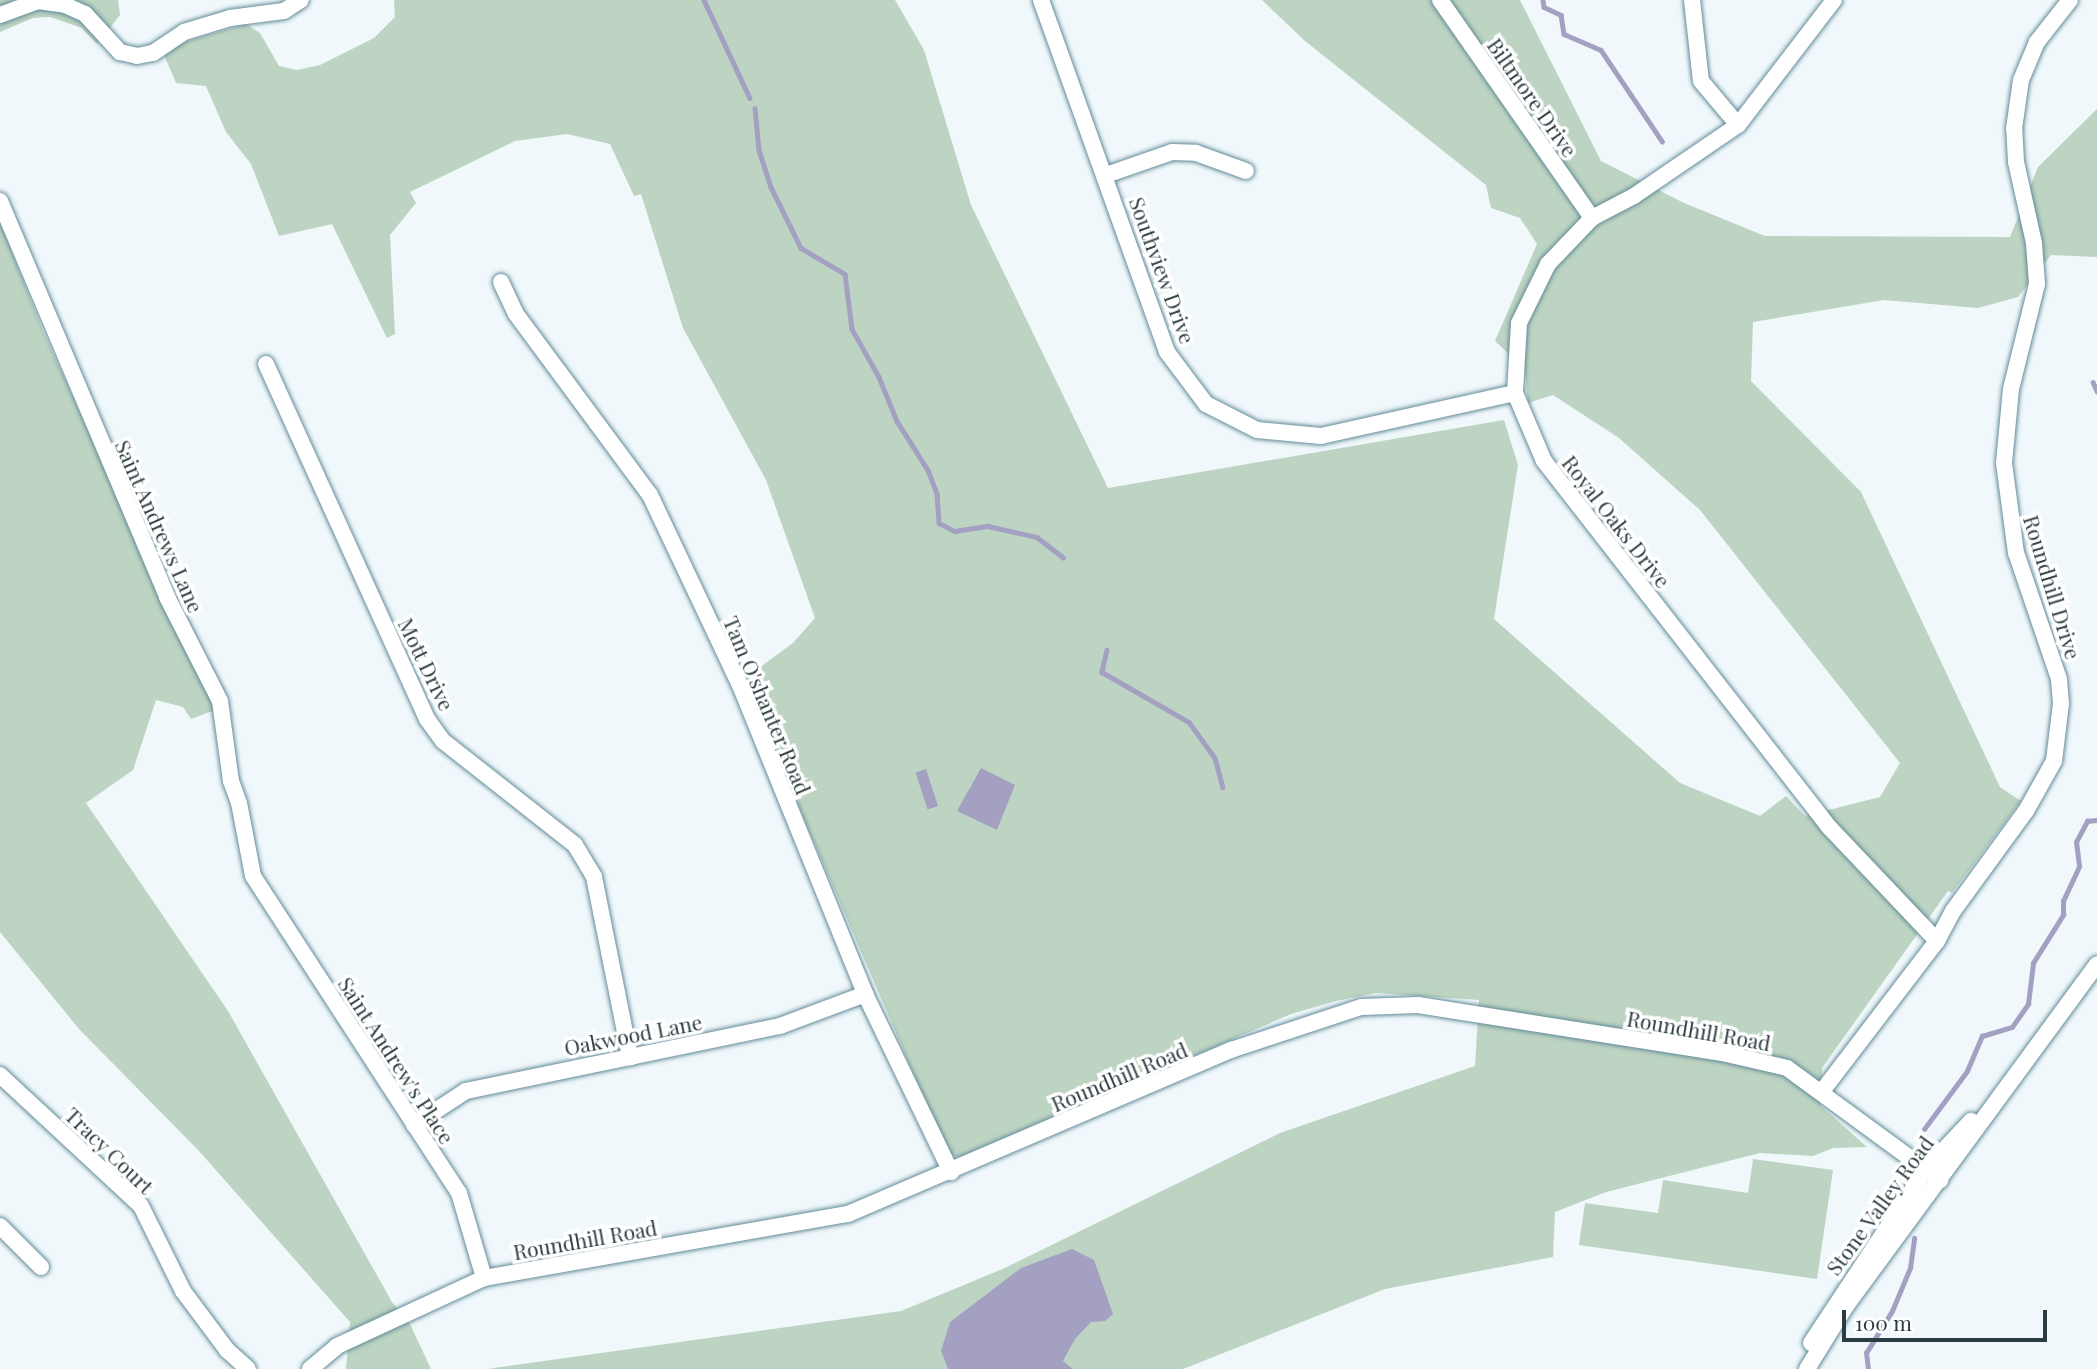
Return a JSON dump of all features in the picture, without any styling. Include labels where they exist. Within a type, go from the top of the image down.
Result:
[{"type":"street","points":[[0,15],[38,1],[65,5],[85,14],[120,52],[137,56],[153,53],[184,32],[230,18],[284,11],[301,0]]},
{"type":"street","name":"Southview Drive","points":[[1041,0],[1106,175],[1167,352],[1206,404],[1257,430],[1321,436],[1515,393]]},
{"type":"street","name":"Biltmore Drive","points":[[1440,0],[1592,218]]},
{"type":"street","points":[[1692,0],[1701,81],[1738,125]]},
{"type":"street","name":"Royal Oaks Drive","points":[[1834,0],[1738,125],[1634,196],[1592,218],[1548,264],[1520,323],[1515,393],[1544,461],[1829,827],[1937,941]]},
{"type":"street","name":"Roundhill Drive","points":[[1823,1090],[1937,941],[1953,912],[2044,783],[2059,736],[2059,679],[2016,553],[2004,463],[2011,389],[2037,284],[2034,243],[2016,151],[2021,80],[2037,42],[2070,0]]},
{"type":"street","points":[[1106,175],[1172,152],[1196,153],[1247,171]]},
{"type":"street","name":"Saint Andrews Lane","points":[[0,201],[161,584],[220,701],[231,781],[239,803],[253,876]]},
{"type":"street","name":"Tam O'shanter Road","points":[[501,282],[516,314],[650,495],[739,683],[864,994],[951,1172]]},
{"type":"street","name":"Mott Drive","points":[[266,365],[427,719],[443,741],[575,845],[594,877],[630,1057]]},
{"type":"street","name":"Saint Andrew's Place","points":[[253,876],[459,1193],[484,1278]]},
{"type":"street","name":"Stone Valley Road","points":[[1807,1369],[1846,1306],[1940,1180],[2010,1078],[2097,964]]},
{"type":"street","name":"Oakwood Lane","points":[[414,1125],[466,1091],[780,1026],[864,994]]},
{"type":"street","name":"Roundhill Road","points":[[310,1369],[337,1346],[484,1278],[848,1214],[1231,1050],[1361,1007],[1418,1005],[1727,1054],[1787,1068],[1823,1090],[1940,1180]]},
{"type":"street","name":"Tracy Court","points":[[0,1074],[141,1206],[183,1292],[227,1350],[248,1369]]},
{"type":"street","name":"Stone Valley Road","points":[[1797,1369],[1837,1297],[1926,1169],[2010,1078]]},
{"type":"street","points":[[0,1226],[41,1267]]},
{"type":"green space","points":[[0,0],[118,0],[120,15],[97,44],[82,28],[50,17],[33,18],[0,32]]},
{"type":"green space","points":[[394,0],[895,0],[924,50],[971,205],[1108,488],[1504,420],[1518,465],[1494,619],[1680,783],[1760,816],[1786,796],[1805,816],[1880,797],[1900,763],[1700,510],[1619,438],[1553,395],[1528,403],[1525,369],[1495,341],[1537,244],[1520,218],[1491,208],[1486,185],[1305,41],[1262,0],[1520,0],[1601,161],[1684,203],[1765,236],[2010,237],[2038,167],[2097,109],[2097,257],[2051,255],[2018,297],[1978,308],[1884,300],[1753,322],[1751,381],[1861,492],[2000,787],[2021,801],[1952,893],[1948,891],[1822,1068],[1821,1106],[1867,1147],[1833,1148],[1813,1156],[1760,1153],[1606,1192],[1555,1212],[1553,1257],[1385,1289],[1183,1369],[487,1369],[901,1311],[1005,1268],[1280,1133],[1475,1066],[1479,1000],[1376,993],[1291,1014],[960,1157],[948,1154],[744,679],[793,643],[815,618],[766,480],[683,328],[641,194],[634,196],[610,144],[567,134],[515,141],[410,192],[416,203],[390,235],[395,334],[387,338],[332,224],[279,236],[251,164],[226,132],[206,86],[176,83],[164,55],[184,42],[246,24],[260,33],[279,66],[297,70],[320,65],[374,38],[395,17]]},
{"type":"green space","points":[[0,222],[43,331],[215,710],[191,719],[183,707],[156,700],[133,770],[86,803],[228,1011],[392,1302],[410,1324],[431,1369],[346,1369],[350,1322],[199,1151],[79,1029],[0,932]]},
{"type":"green space","points":[[1753,1159],[1833,1170],[1817,1279],[1579,1245],[1585,1203],[1658,1213],[1663,1180],[1748,1193]]},
{"type":"shaded area","points":[[981,768],[1015,785],[997,830],[957,811]]},
{"type":"shaded area","points":[[926,769],[938,806],[928,809],[916,772]]},
{"type":"shaded area","points":[[1072,1249],[1094,1260],[1113,1314],[1105,1321],[1091,1322],[1075,1339],[1063,1361],[1073,1369],[948,1369],[941,1351],[950,1322],[1021,1268]]},
{"type":"waterway","points":[[704,0],[750,98]]},
{"type":"waterway","points":[[1543,0],[1544,7],[1561,15],[1564,34],[1601,50],[1662,141]]},
{"type":"waterway","points":[[755,108],[759,150],[771,187],[801,248],[845,274],[852,329],[879,377],[897,421],[928,470],[937,494],[939,523],[955,531],[988,526],[1037,537],[1063,557]]},
{"type":"waterway","points":[[2093,382],[2097,391]]},
{"type":"waterway","points":[[1107,650],[1102,672],[1189,722],[1215,758],[1223,787]]},
{"type":"waterway","points":[[1924,1129],[1967,1071],[1982,1036],[2012,1027],[2028,1004],[2033,963],[2063,915],[2063,901],[2079,866],[2076,842],[2087,821],[2097,820]]},
{"type":"waterway","points":[[1868,1369],[1866,1353],[1892,1311],[1910,1268],[1914,1238]]}]
